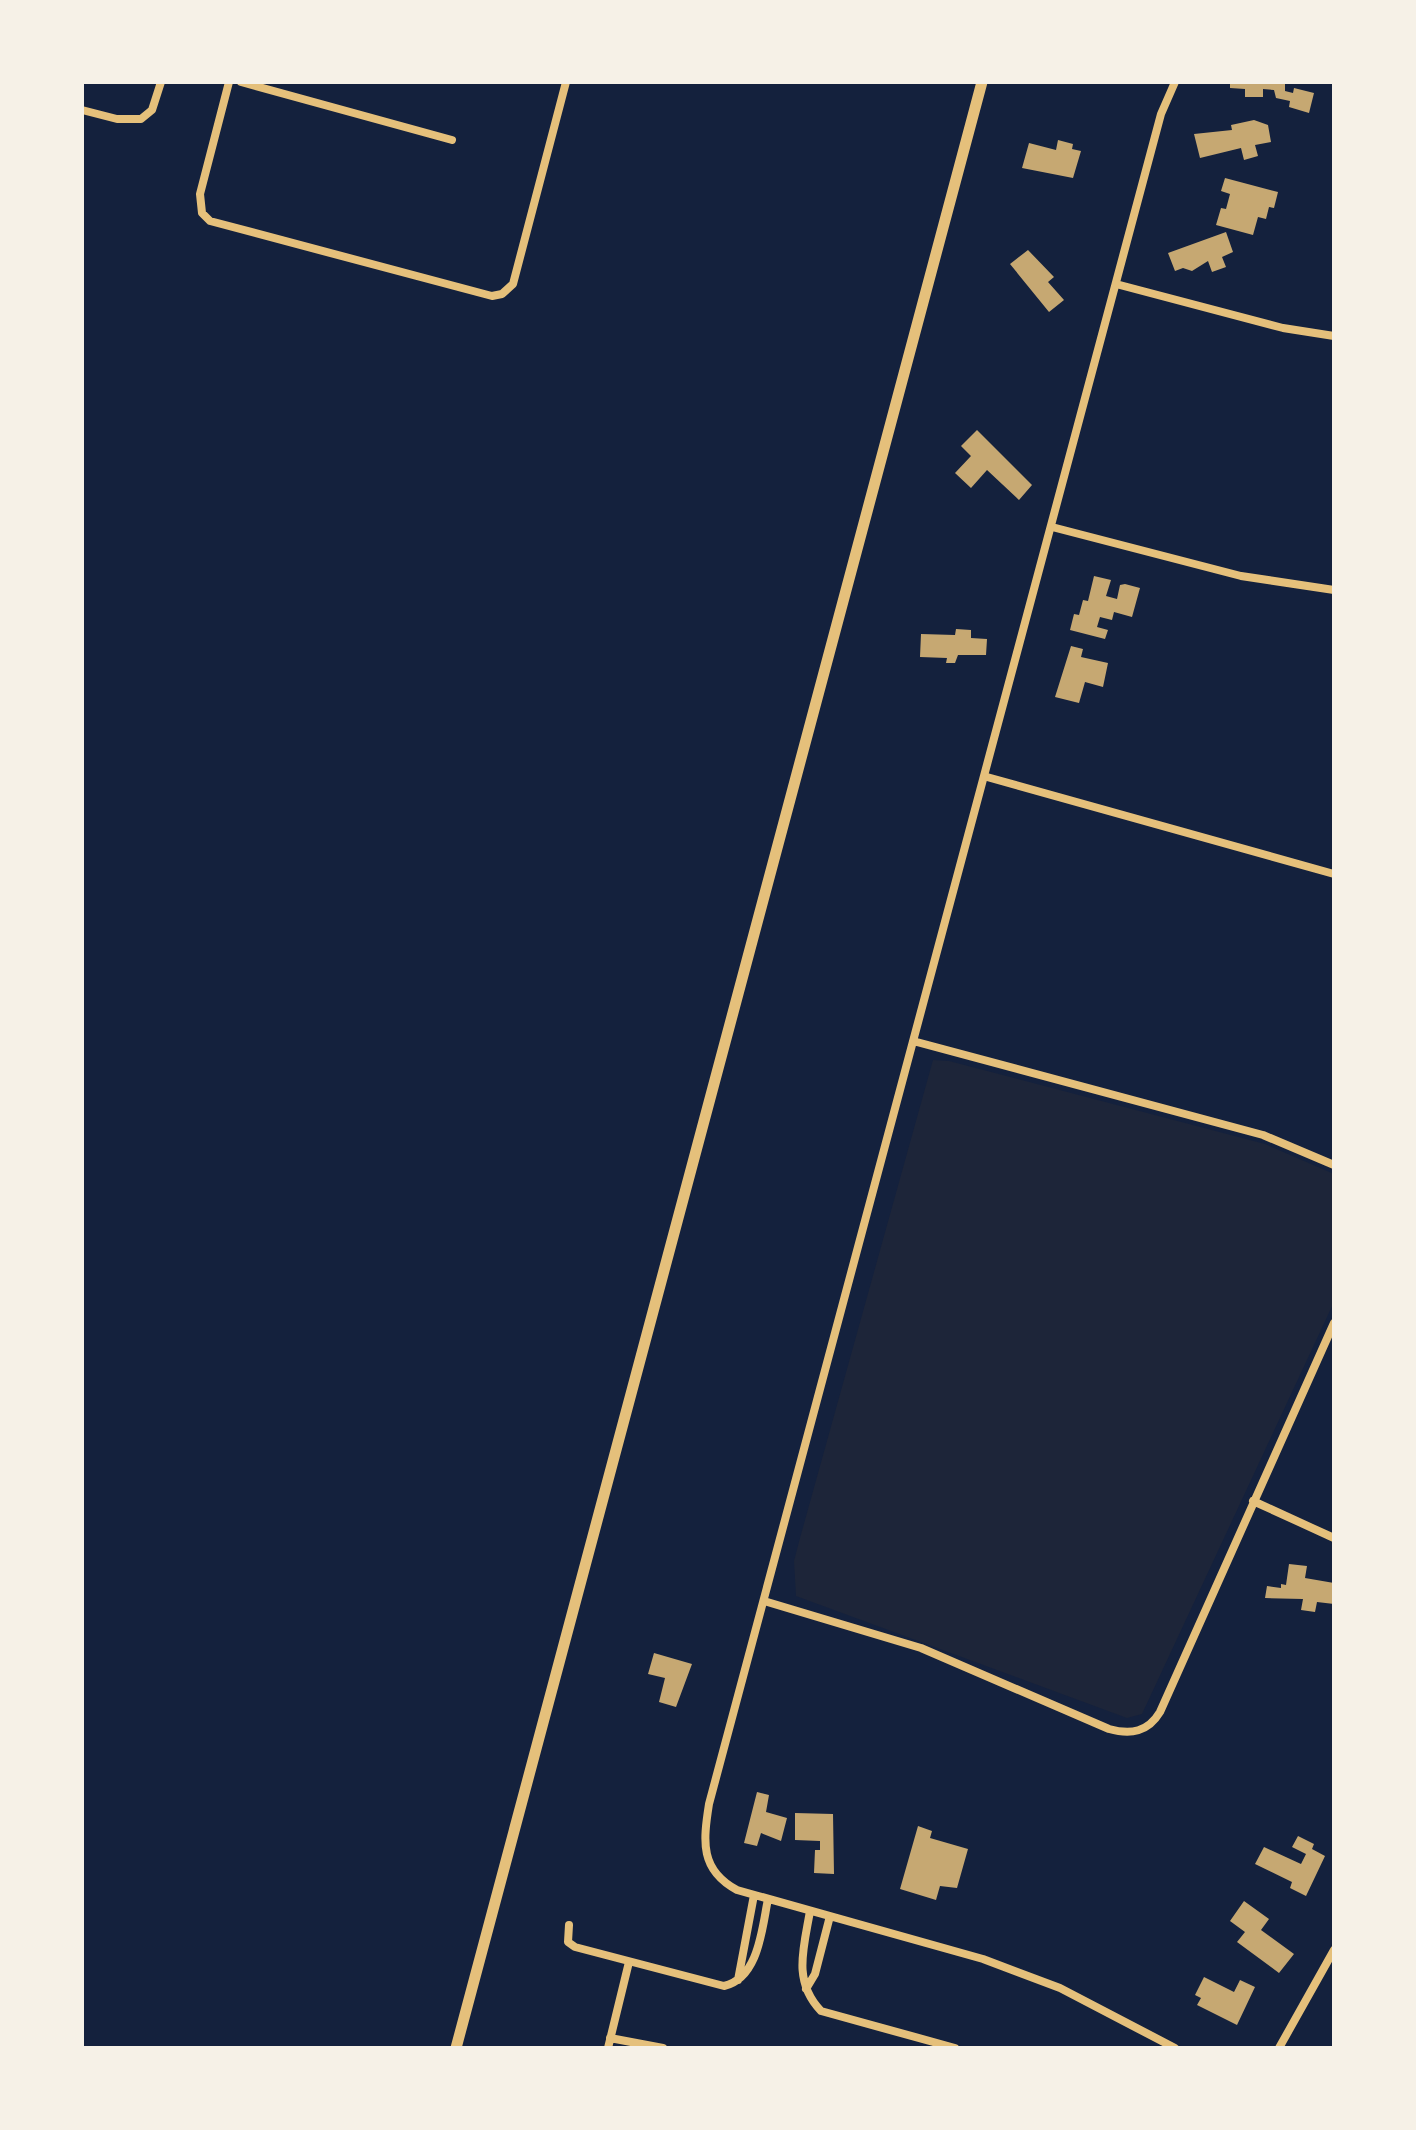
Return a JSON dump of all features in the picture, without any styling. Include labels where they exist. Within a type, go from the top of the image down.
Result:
[{"type":"street","points":[[82,110],[117,119],[141,119],[152,110],[161,82]]},
{"type":"street","points":[[229,82],[200,194],[202,213],[210,221],[492,296],[502,294],[513,284],[566,82]]},
{"type":"street","points":[[241,82],[452,140]]},
{"type":"street","points":[[456,2048],[982,82]]},
{"type":"street","points":[[1175,82],[1161,114],[987,777],[913,1041],[709,1804],[703,1837],[707,1864],[716,1875],[737,1890],[933,1942],[996,1963],[1060,1988],[1175,2048]]},
{"type":"street","points":[[1116,284],[1283,328],[1334,336]]},
{"type":"street","points":[[1052,527],[1241,576],[1334,590]]},
{"type":"street","points":[[987,777],[1334,874]]},
{"type":"street","points":[[913,1041],[1263,1135],[1334,1165]]},
{"type":"street","points":[[764,1601],[921,1648],[1109,1729],[1134,1732],[1150,1725],[1160,1712],[1334,1323]]},
{"type":"street","points":[[1253,1501],[1334,1538]]},
{"type":"street","points":[[738,1980],[754,1895]]},
{"type":"street","points":[[569,1925],[570,1944],[715,1986],[730,1985],[738,1980],[753,1960],[768,1899]]},
{"type":"street","points":[[810,1911],[802,1960],[806,1989],[817,2007],[830,2015],[955,2048]]},
{"type":"street","points":[[806,1989],[815,1974],[830,1916]]},
{"type":"street","points":[[1279,2048],[1334,1950]]},
{"type":"street","points":[[629,1962],[609,2043],[663,2048]]},
{"type":"shaded area","points":[[933,1060],[949,1061],[1265,1144],[1334,1174],[1334,1302],[1142,1714],[1127,1718],[796,1596],[794,1561]]},
{"type":"building","points":[[1230,82],[1285,82],[1285,91],[1293,93],[1294,88],[1314,93],[1309,113],[1289,107],[1290,101],[1276,98],[1274,90],[1263,89],[1263,97],[1245,97],[1245,89],[1230,88]]},
{"type":"building","points":[[1254,120],[1268,125],[1271,142],[1255,145],[1258,156],[1244,160],[1241,148],[1200,158],[1194,134],[1232,130],[1231,125]]},
{"type":"building","points":[[1058,140],[1073,144],[1072,149],[1081,151],[1073,178],[1022,168],[1029,143],[1056,150]]},
{"type":"building","points":[[1225,178],[1278,192],[1274,208],[1269,207],[1266,219],[1258,217],[1253,235],[1216,225],[1221,208],[1226,209],[1230,194],[1221,191]]},
{"type":"building","points":[[1226,232],[1233,252],[1222,257],[1226,267],[1212,272],[1208,261],[1192,271],[1183,268],[1175,271],[1168,253]]},
{"type":"building","points":[[1028,250],[1054,277],[1048,282],[1064,300],[1049,312],[1010,264]]},
{"type":"building","points":[[977,430],[1032,485],[1019,500],[987,470],[971,488],[955,473],[971,456],[961,446]]},
{"type":"building","points":[[1094,576],[1111,580],[1106,596],[1117,599],[1120,585],[1140,588],[1132,617],[1114,612],[1112,620],[1100,617],[1097,627],[1108,630],[1105,639],[1070,630],[1074,614],[1079,615],[1083,600],[1088,601]]},
{"type":"building","points":[[956,629],[971,630],[971,638],[987,639],[986,655],[958,655],[955,663],[946,663],[947,658],[920,657],[921,634],[955,635]]},
{"type":"building","points":[[1071,646],[1083,649],[1081,657],[1108,663],[1103,687],[1085,682],[1079,703],[1055,697]]},
{"type":"building","points":[[1289,1564],[1307,1566],[1305,1578],[1334,1583],[1334,1604],[1317,1602],[1315,1612],[1301,1610],[1303,1599],[1265,1598],[1267,1586],[1281,1588],[1281,1584],[1286,1585]]},
{"type":"building","points":[[654,1653],[692,1664],[676,1707],[659,1702],[665,1678],[648,1674]]},
{"type":"building","points":[[757,1792],[769,1795],[766,1812],[787,1818],[781,1841],[761,1833],[757,1846],[744,1843]]},
{"type":"building","points":[[795,1813],[833,1814],[834,1874],[814,1873],[815,1850],[820,1850],[820,1841],[795,1840]]},
{"type":"building","points":[[918,1826],[932,1831],[930,1838],[968,1849],[957,1888],[940,1886],[936,1900],[900,1889]]},
{"type":"building","points":[[1298,1836],[1314,1844],[1312,1849],[1325,1856],[1306,1896],[1290,1888],[1292,1882],[1255,1864],[1264,1847],[1301,1864],[1306,1854],[1292,1847]]},
{"type":"building","points":[[1244,1901],[1269,1919],[1261,1930],[1294,1954],[1279,1973],[1237,1942],[1245,1932],[1230,1921]]},
{"type":"building","points":[[1204,1977],[1234,1992],[1240,1980],[1255,1987],[1237,2025],[1197,2005],[1201,1998],[1195,1995]]}]
